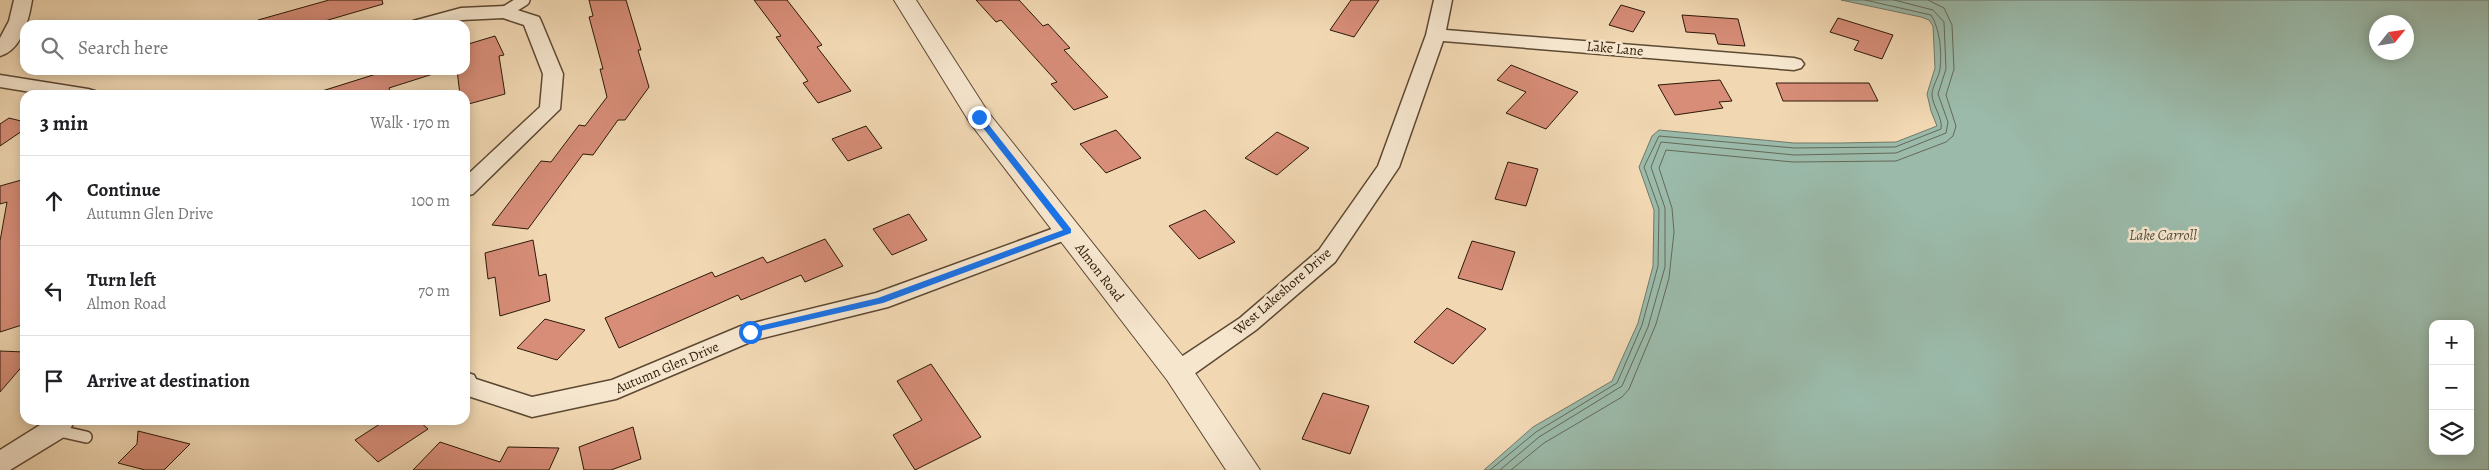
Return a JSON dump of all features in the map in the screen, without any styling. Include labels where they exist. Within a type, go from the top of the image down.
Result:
[{"type":"street","points":[[20,20],[23,0]]},
{"type":"street","name":"Almon Road","points":[[904,0],[979,117],[1178,372],[1244,470]]},
{"type":"street","name":"West Lakeshore Drive","points":[[1178,372],[1248,324],[1327,256],[1388,167],[1436,34],[1443,0]]},
{"type":"street","points":[[439,20],[461,14],[505,12],[532,21],[553,74],[550,109],[470,184]]},
{"type":"street","points":[[0,50],[9,40],[20,21]]},
{"type":"street","name":"Lake Lane","points":[[1436,34],[1794,64]]},
{"type":"street","points":[[0,81],[57,90]]},
{"type":"street","name":"Autumn Glen Drive","points":[[470,387],[532,407],[616,389],[750,332],[880,301],[1068,231]]},
{"type":"street","points":[[0,462],[59,425]]},
{"type":"lane","points":[[505,12],[524,0]]},
{"type":"lane","points":[[59,425],[86,437]]},
{"type":"water","name":"Lake Carroll","points":[[1841,0],[2489,0],[2489,470],[1484,470],[1533,427],[1612,381],[1638,323],[1653,266],[1654,210],[1639,167],[1652,136],[1659,130],[1794,143],[1896,142],[1937,126],[1927,94],[1935,68],[1933,26],[1929,20]]},
{"type":"building","points":[[329,0],[382,0],[383,4],[328,20],[258,20]]},
{"type":"building","points":[[589,0],[626,0],[641,50],[638,50],[649,87],[625,120],[618,120],[593,155],[583,154],[528,229],[492,225],[541,161],[551,162],[579,125],[585,126],[607,97],[600,69],[603,69],[589,17],[593,16]]},
{"type":"building","points":[[754,0],[787,0],[822,45],[817,47],[851,91],[818,103],[803,83],[808,81],[776,37],[781,36]]},
{"type":"building","points":[[976,0],[1019,0],[1043,26],[1048,24],[1070,48],[1064,50],[1108,97],[1074,110],[1051,84],[1057,82],[1001,20],[996,22]]},
{"type":"building","points":[[1351,0],[1379,0],[1354,37],[1330,30]]},
{"type":"building","points":[[1621,5],[1645,12],[1633,32],[1609,25]]},
{"type":"building","points":[[1682,15],[1738,19],[1745,46],[1718,44],[1715,34],[1686,32]]},
{"type":"building","points":[[1838,18],[1893,35],[1882,59],[1854,50],[1859,41],[1830,32]]},
{"type":"building","points":[[495,36],[504,55],[499,56],[505,94],[470,104],[470,90],[459,90],[458,75],[470,75],[470,44]]},
{"type":"building","points":[[1511,65],[1578,92],[1546,129],[1506,113],[1526,92],[1497,80]]},
{"type":"building","points":[[373,75],[430,75],[389,88],[390,90],[325,90]]},
{"type":"building","points":[[1720,80],[1732,101],[1719,102],[1723,108],[1675,115],[1658,85]]},
{"type":"building","points":[[1776,83],[1869,83],[1878,101],[1783,101]]},
{"type":"building","points":[[9,118],[20,121],[20,132],[0,146],[0,124]]},
{"type":"building","points":[[866,126],[882,148],[848,161],[832,139]]},
{"type":"building","points":[[1116,130],[1141,158],[1106,173],[1080,144]]},
{"type":"building","points":[[1277,132],[1309,148],[1277,175],[1245,158]]},
{"type":"building","points":[[1508,162],[1538,169],[1526,206],[1495,199]]},
{"type":"building","points":[[20,180],[20,326],[0,332],[0,241],[7,202],[0,204],[0,186]]},
{"type":"building","points":[[1205,210],[1235,242],[1199,259],[1169,226]]},
{"type":"building","points":[[909,214],[927,240],[892,255],[873,229]]},
{"type":"building","points":[[825,239],[843,266],[805,282],[801,275],[741,300],[738,295],[619,348],[605,318],[712,272],[715,277],[763,257],[767,263]]},
{"type":"building","points":[[533,240],[539,276],[546,274],[550,301],[500,316],[495,277],[488,279],[485,253]]},
{"type":"building","points":[[1472,241],[1515,252],[1502,290],[1458,278]]},
{"type":"building","points":[[1447,308],[1486,329],[1453,364],[1414,342]]},
{"type":"building","points":[[545,319],[585,330],[557,360],[517,348]]},
{"type":"building","points":[[0,351],[20,352],[20,369],[0,392]]},
{"type":"building","points":[[931,364],[981,437],[915,470],[893,435],[922,420],[897,381]]},
{"type":"building","points":[[1323,393],[1369,406],[1350,454],[1302,439]]},
{"type":"building","points":[[378,425],[424,425],[428,429],[378,462],[355,440]]},
{"type":"building","points":[[633,427],[641,459],[611,470],[584,470],[579,447]]},
{"type":"building","points":[[138,431],[190,444],[164,470],[145,470],[118,463],[137,444]]},
{"type":"building","points":[[440,442],[500,462],[508,447],[559,448],[549,470],[413,470]]},
{"type":"route","points":[[750,332],[880,301],[1068,231],[979,117]]}]
